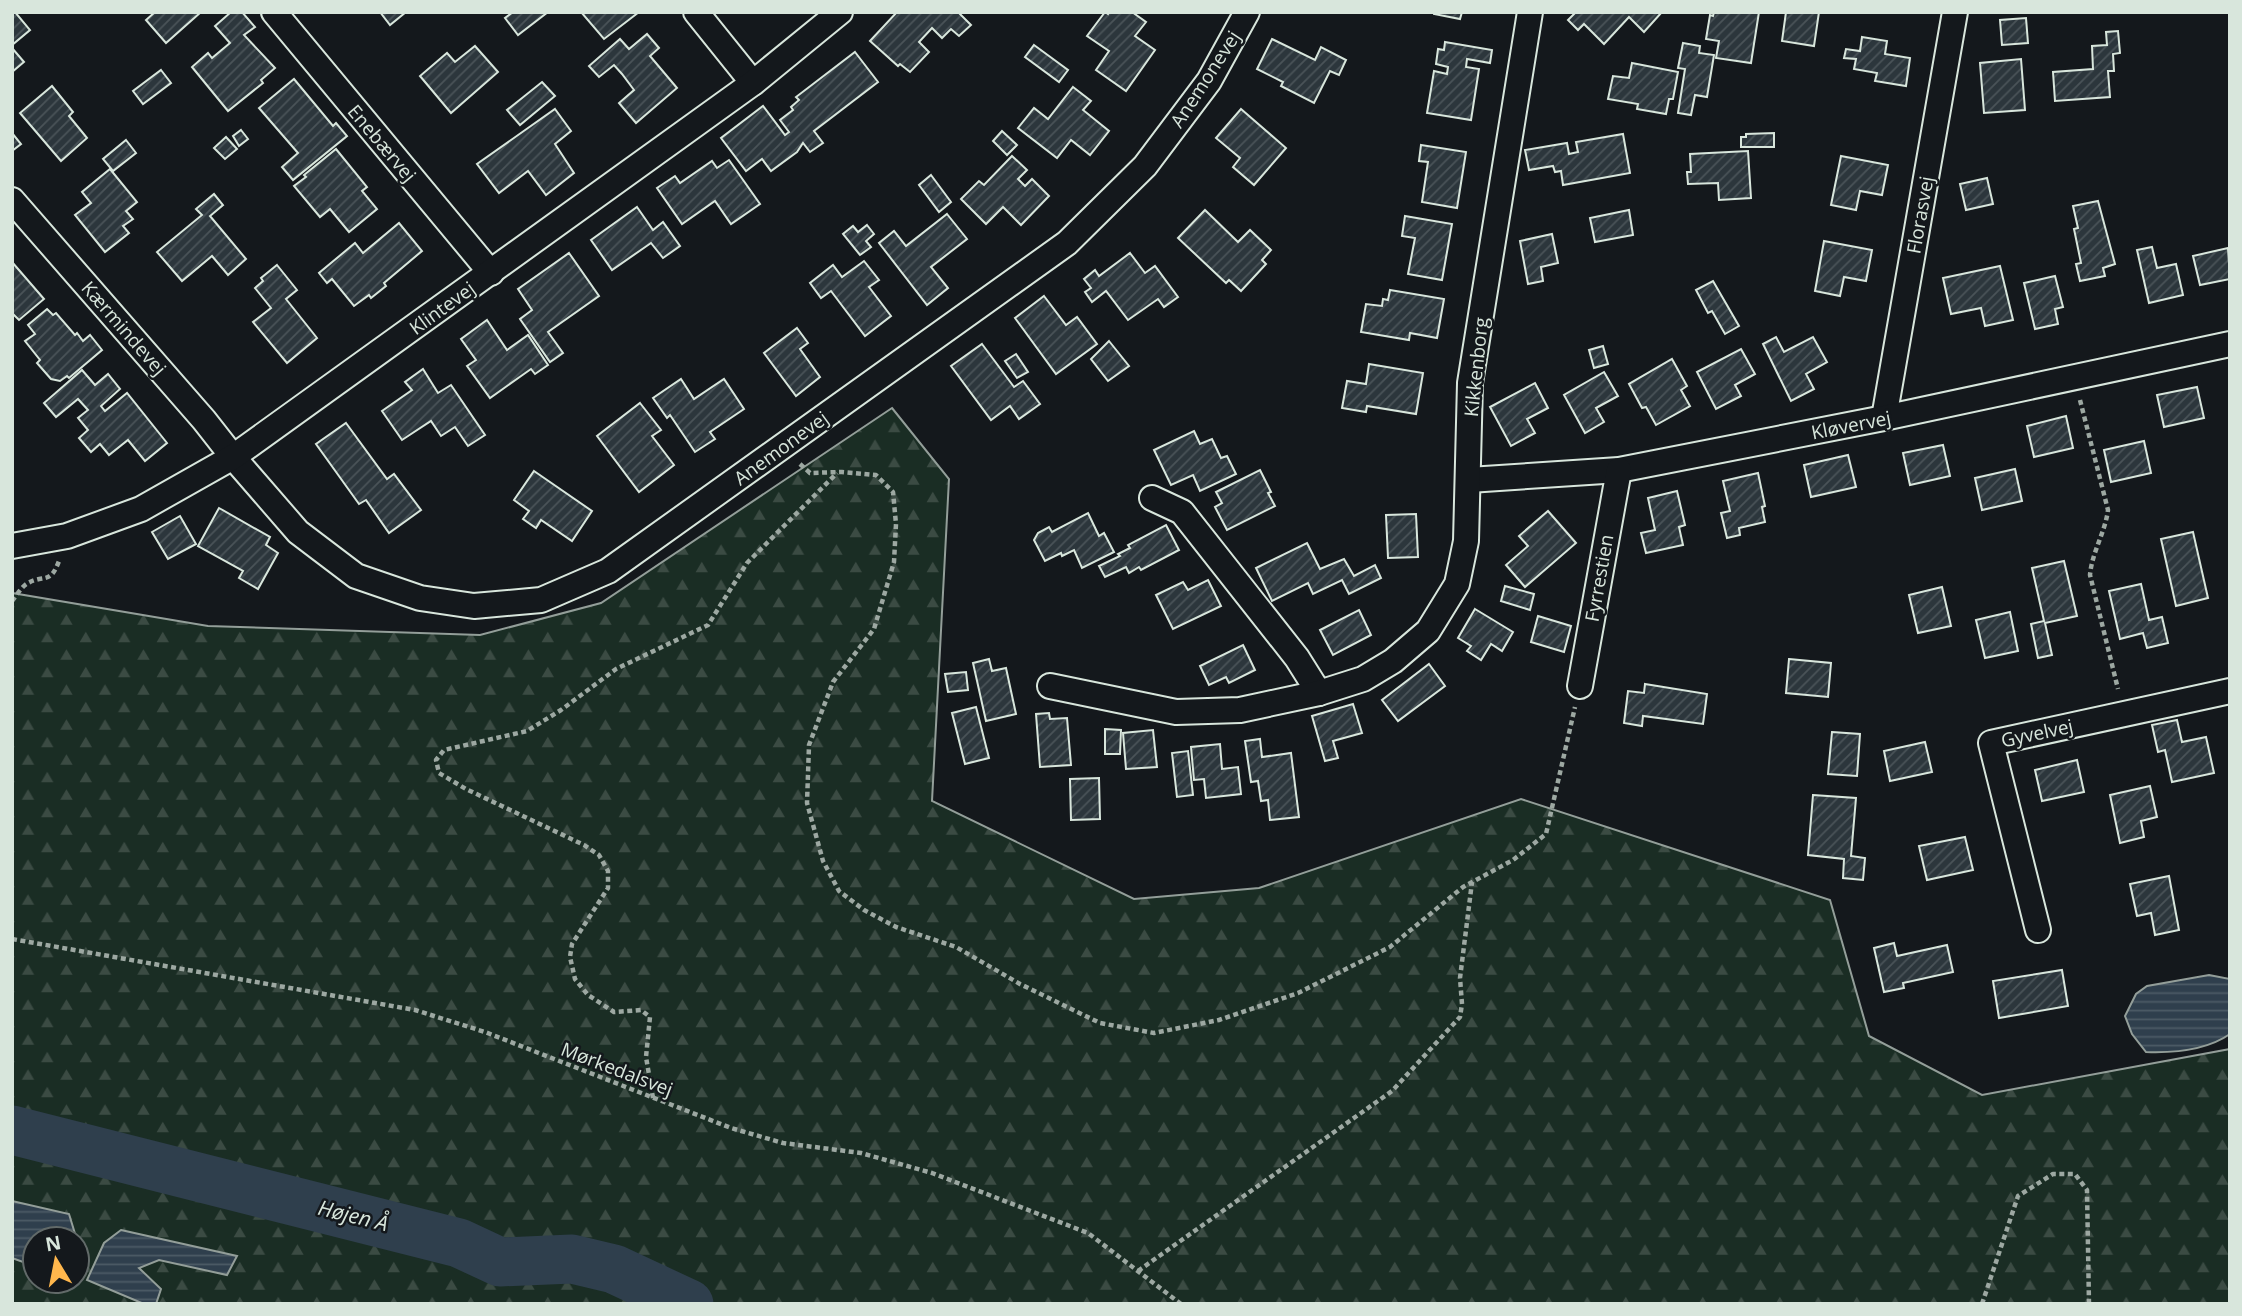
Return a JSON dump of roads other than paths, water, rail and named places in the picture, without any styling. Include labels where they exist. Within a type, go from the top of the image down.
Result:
[{"type":"street","name":"Enebærvej","points":[[274,12],[491,273]]},
{"type":"street","points":[[696,12],[754,83]]},
{"type":"street","name":"Klintevej","points":[[12,547],[67,536],[141,509],[233,457],[754,83],[840,12]]},
{"type":"street","name":"Anemonevej","points":[[233,457],[298,532],[356,576],[420,598],[474,606],[541,600],[608,572],[1067,243],[1145,166],[1209,81],[1247,12]]},
{"type":"street","name":"Kikkenborg","points":[[1050,686],[1176,712],[1240,710],[1319,693],[1363,679],[1393,661],[1428,631],[1457,584],[1466,541],[1470,383],[1530,12]]},
{"type":"street","name":"Florasvej","points":[[1884,418],[1955,12]]},
{"type":"street","name":"Kærmindevej","points":[[12,200],[204,420],[233,457]]},
{"type":"street","name":"Kløvervej","points":[[1469,480],[1619,470],[1884,418],[2230,344]]},
{"type":"street","name":"Fyrrestien","points":[[1580,686],[1619,470]]},
{"type":"street","points":[[1152,498],[1182,512],[1297,658],[1319,693]]},
{"type":"street","name":"Gyvelvej","points":[[2038,930],[1991,743],[2230,691]]},
{"type":"water","points":[[2209,975],[2230,979],[2230,1034],[2211,1044],[2190,1049],[2146,1052],[2132,1034],[2125,1016],[2136,994],[2147,986]]},
{"type":"water","points":[[12,1201],[69,1214],[72,1225],[21,1225],[21,1261],[12,1258]]},
{"type":"water","points":[[121,1230],[237,1256],[227,1275],[159,1260],[139,1268],[161,1289],[156,1304],[144,1304],[91,1282],[91,1271],[104,1243]]},
{"type":"waterway","name":"Højen Å","points":[[12,1130],[459,1243],[500,1262],[572,1259],[614,1269],[689,1304]]}]
